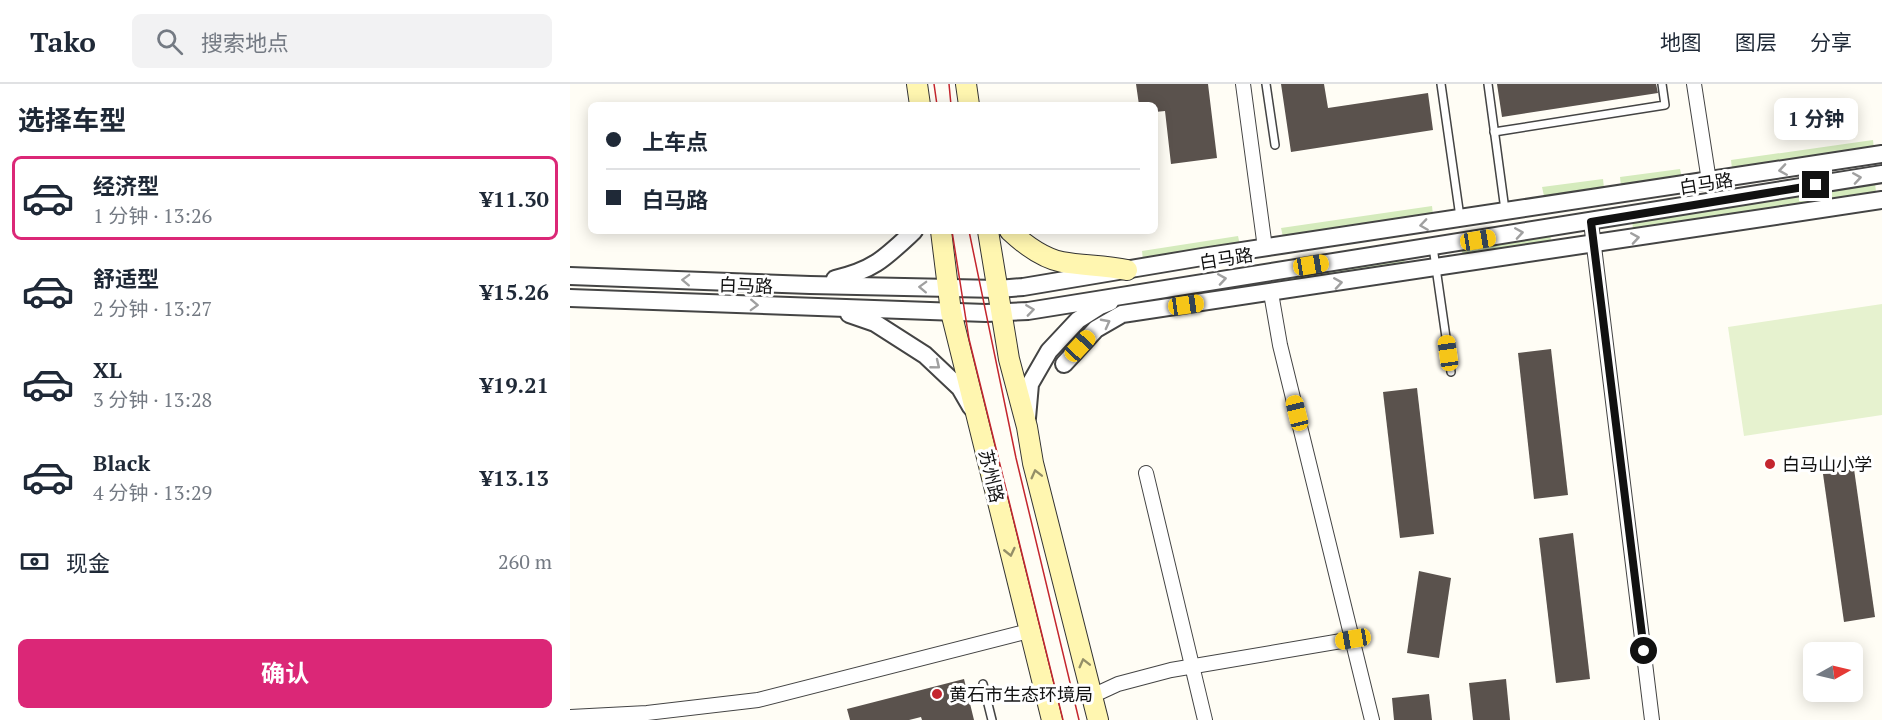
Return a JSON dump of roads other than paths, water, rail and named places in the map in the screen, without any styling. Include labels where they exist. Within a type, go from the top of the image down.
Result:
[{"type":"main road","points":[[917,84],[920,102]]},
{"type":"main road","points":[[966,84],[969,102]]},
{"type":"main road","name":"苏州路","points":[[940,234],[951,312],[1052,720]]},
{"type":"main road","points":[[989,234],[1010,359],[1036,474],[1098,720]]},
{"type":"main road","points":[[1013,234],[1024,244],[1061,262],[1102,265],[1127,270]]},
{"type":"street","points":[[1243,84],[1265,248]]},
{"type":"street","points":[[1694,84],[1708,181]]},
{"type":"street","name":"白马路","points":[[570,276],[998,289],[1882,154]]},
{"type":"street","name":"白马路","points":[[570,298],[1002,313],[1433,247],[1882,174]]},
{"type":"street","points":[[1064,364],[1096,328],[1122,314],[1882,201]]},
{"type":"street","points":[[1591,222],[1652,720]]},
{"type":"street","points":[[810,285],[859,273],[878,264],[911,234]]},
{"type":"street","points":[[1027,428],[1030,384],[1049,351],[1063,334],[1100,306],[1151,290]]},
{"type":"street","points":[[1271,293],[1280,345],[1372,720]]},
{"type":"street","points":[[809,307],[843,312],[875,323],[925,355],[960,388],[979,421]]},
{"type":"street","points":[[1146,473],[1205,720]]},
{"type":"street","points":[[570,717],[647,713],[758,700],[1029,631]]},
{"type":"street","points":[[1092,696],[1118,684],[1193,666],[1353,639]]},
{"type":"lane","points":[[1266,84],[1275,146]]},
{"type":"lane","points":[[1441,84],[1460,220]]},
{"type":"lane","points":[[1488,84],[1505,213]]},
{"type":"lane","points":[[1494,132],[1665,105],[1662,84]]},
{"type":"lane","points":[[1433,247],[1451,372]]},
{"type":"lane","points":[[983,684],[992,720]]},
{"type":"tram line","points":[[934,84],[937,102]]},
{"type":"tram line","points":[[949,84],[951,102]]},
{"type":"tram line","points":[[952,234],[969,339],[1063,720]]},
{"type":"tram line","points":[[970,234],[1016,458],[1079,720]]},
{"type":"place","name":"白马山小学","points":[[1770,464]]},
{"type":"place","name":"黄石市生态环境局","points":[[937,694]]}]
